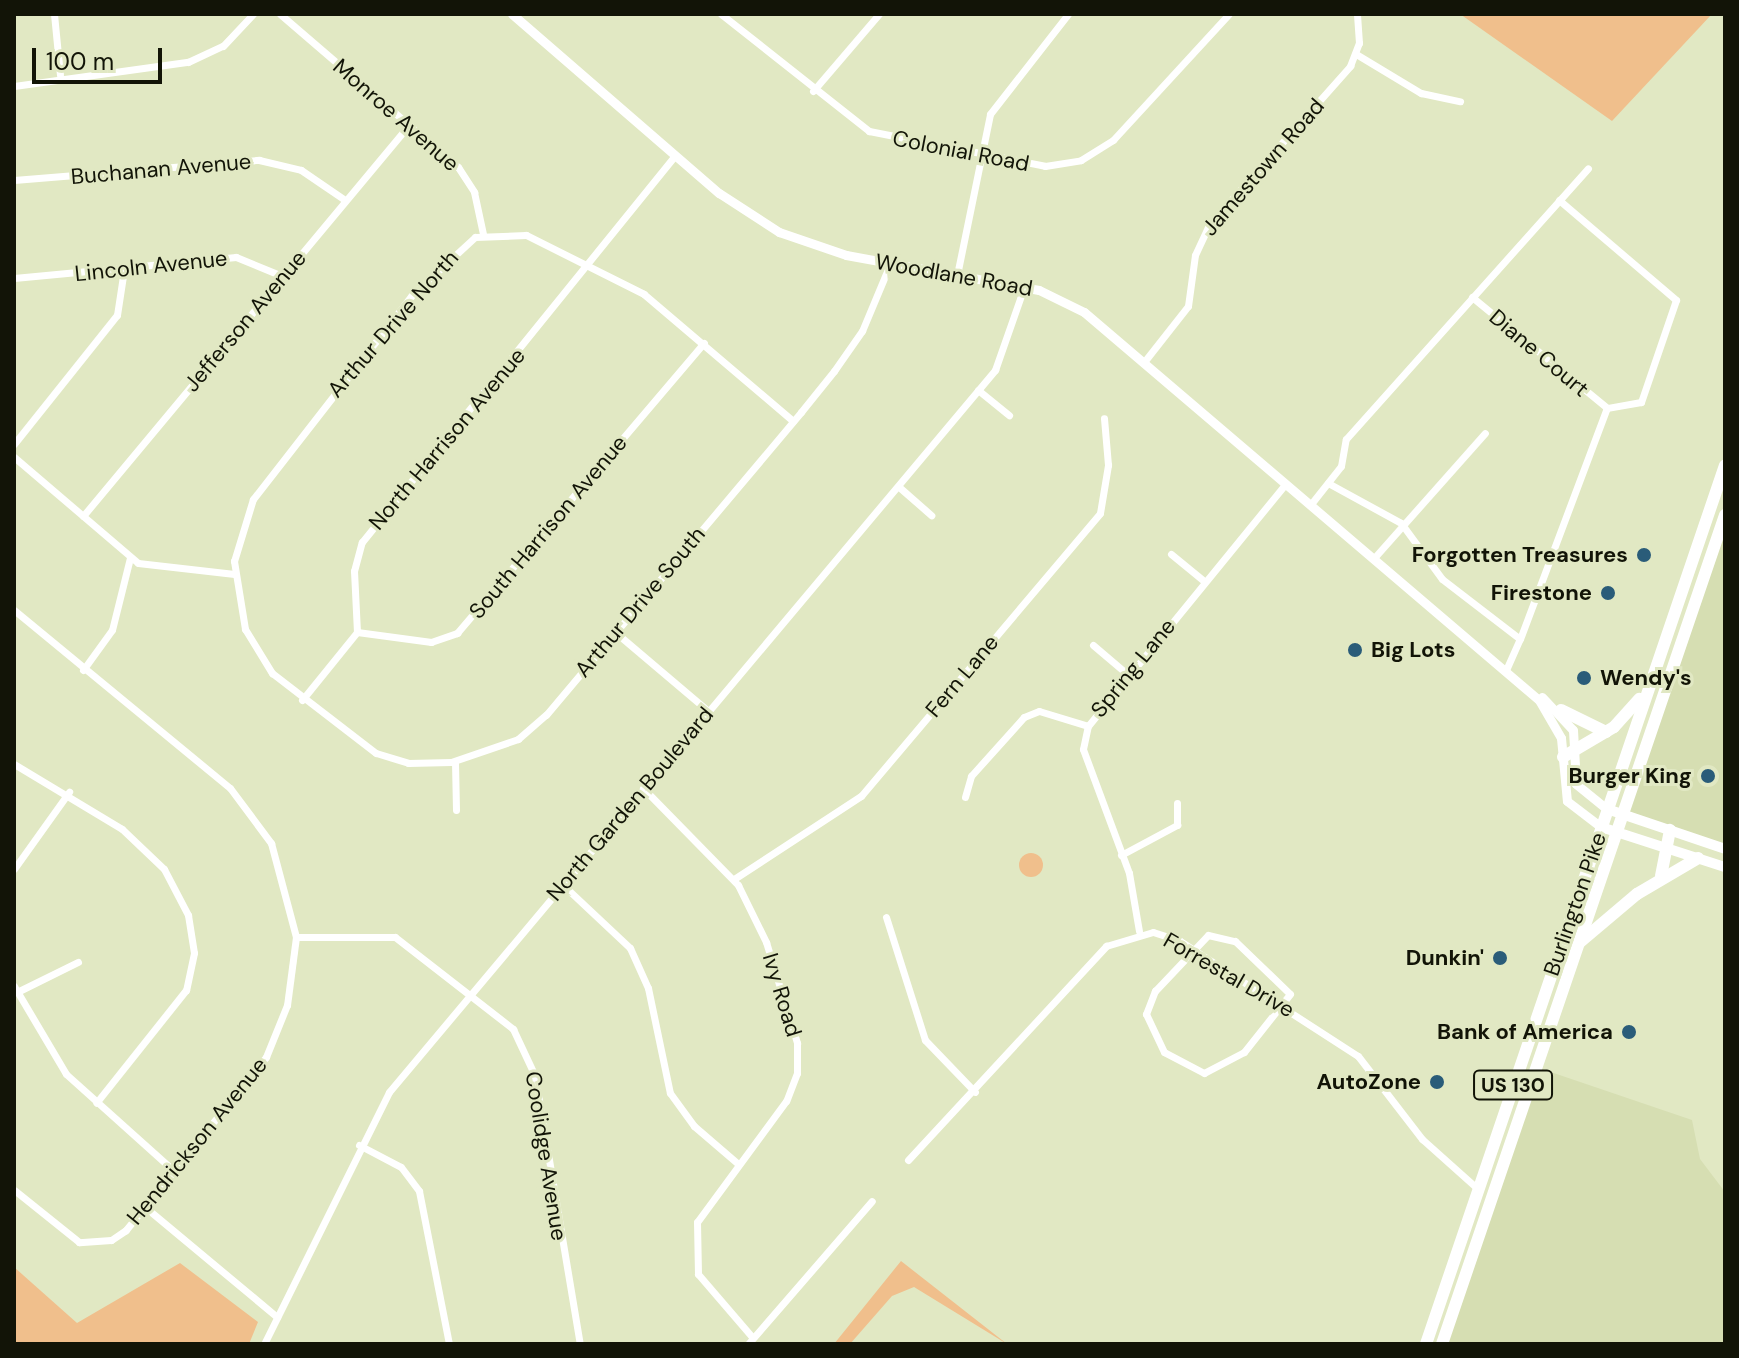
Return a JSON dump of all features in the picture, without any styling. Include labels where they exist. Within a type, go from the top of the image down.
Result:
[{"type":"highway","name":"Burlington Pike","points":[[1426,1344],[1725,465]]},
{"type":"highway","name":"Burlington Pike","points":[[1442,1344],[1725,515]]},
{"type":"highway","points":[[1568,754],[1606,732],[1652,679]]},
{"type":"highway","points":[[1561,710],[1606,732]]},
{"type":"highway","points":[[1656,881],[1672,849],[1670,830]]},
{"type":"highway","points":[[1577,946],[1656,881],[1698,858]]},
{"type":"main road","points":[[1607,809],[1725,849]]},
{"type":"main road","points":[[1601,827],[1725,867]]},
{"type":"street","points":[[54,14],[60,75]]},
{"type":"street","points":[[14,86],[60,75],[201,58],[253,14]]},
{"type":"street","name":"Monroe Avenue","points":[[280,14],[470,183],[483,234]]},
{"type":"street","name":"Woodlane Road","points":[[512,14],[675,156],[779,232],[890,264],[1024,287],[1070,303],[1144,362],[1528,689],[1561,710],[1573,730],[1568,754],[1567,801],[1601,827]]},
{"type":"street","name":"Colonial Road","points":[[721,14],[813,91],[869,131],[1045,166],[1097,152],[1229,14]]},
{"type":"street","points":[[813,91],[879,14]]},
{"type":"street","points":[[957,275],[979,155],[1004,89],[1068,14]]},
{"type":"street","points":[[1357,14],[1356,54],[1421,93],[1460,101]]},
{"type":"street","name":"Jamestown Road","points":[[1144,362],[1188,306],[1203,234],[1356,54]]},
{"type":"street","name":"Jefferson Avenue","points":[[83,516],[408,126]]},
{"type":"street","name":"North Harrison Avenue","points":[[357,632],[354,571],[362,542],[554,312],[586,262],[675,156]]},
{"type":"street","name":"Buchanan Avenue","points":[[14,180],[259,160],[301,170],[345,200]]},
{"type":"street","points":[[1311,504],[1328,483],[1346,439],[1588,168]]},
{"type":"street","points":[[1506,670],[1607,408],[1641,402],[1676,300],[1559,200]]},
{"type":"street","points":[[483,234],[526,235],[586,262],[654,301],[793,421]]},
{"type":"street","name":"Arthur Drive North","points":[[302,700],[253,647],[234,574],[246,514],[273,467],[429,276],[483,234]]},
{"type":"street","name":"Lincoln Avenue","points":[[14,278],[251,257],[282,276]]},
{"type":"street","name":"Arthur Drive South","points":[[302,700],[376,753],[408,763],[455,762],[528,732],[793,421],[862,331],[890,264]]},
{"type":"street","points":[[14,444],[112,324],[126,290],[124,269]]},
{"type":"street","name":"North Garden Boulevard","points":[[264,1344],[359,1145],[398,1079],[978,390],[1010,342],[1024,287]]},
{"type":"street","name":"Diane Court","points":[[1472,297],[1607,408]]},
{"type":"street","name":"South Harrison Avenue","points":[[357,632],[431,642],[457,633],[704,343]]},
{"type":"street","points":[[978,390],[1009,415]]},
{"type":"street","name":"Fern Lane","points":[[734,879],[861,796],[1100,513],[1108,465],[1104,418]]},
{"type":"street","points":[[1374,558],[1401,523],[1485,433]]},
{"type":"street","points":[[14,457],[130,558],[161,570],[234,574]]},
{"type":"street","name":"Spring Lane","points":[[1139,931],[1121,855],[1083,749],[1088,726],[1126,673],[1286,483]]},
{"type":"street","points":[[1328,483],[1401,523],[1442,579],[1520,639]]},
{"type":"street","points":[[899,487],[931,515]]},
{"type":"street","points":[[1171,554],[1204,581]]},
{"type":"street","points":[[83,670],[112,630],[130,558]]},
{"type":"street","name":"Hendrickson Avenue","points":[[14,610],[83,670],[157,724],[253,814],[284,875],[296,937],[287,1005],[266,1057],[145,1207],[111,1240],[79,1242],[14,1190]]},
{"type":"street","points":[[302,700],[357,632]]},
{"type":"street","points":[[615,632],[708,711]]},
{"type":"street","points":[[1093,645],[1126,673]]},
{"type":"street","name":"Woodlane Road","points":[[1528,689],[1557,724],[1576,784],[1607,809]]},
{"type":"street","points":[[965,797],[971,776],[1024,717],[1039,711],[1088,726]]},
{"type":"street","points":[[455,762],[456,810]]},
{"type":"street","points":[[14,764],[69,792],[164,869],[188,915],[194,953],[186,990],[96,1103]]},
{"type":"street","name":"Ivy Road","points":[[643,788],[734,879],[766,942],[798,1053],[780,1111],[701,1211],[694,1254],[708,1293],[750,1341]]},
{"type":"street","points":[[14,869],[69,792]]},
{"type":"street","points":[[1121,855],[1171,831],[1181,819],[1177,803]]},
{"type":"street","points":[[563,885],[630,948],[648,988],[670,1093],[694,1126],[737,1163]]},
{"type":"street","points":[[886,917],[925,1040],[975,1092]]},
{"type":"street","name":"Forrestal Drive","points":[[908,1160],[975,1092],[1093,959],[1139,931],[1163,933],[1190,948],[1367,1063],[1422,1139],[1478,1189]]},
{"type":"street","points":[[1208,935],[1229,937],[1288,989],[1284,1007],[1222,1069],[1196,1072],[1179,1064],[1153,1038],[1146,1014],[1155,991],[1190,948],[1208,935]]},
{"type":"street","name":"Coolidge Avenue","points":[[296,937],[395,937],[473,992],[513,1029],[532,1063],[580,1344]]},
{"type":"street","points":[[78,962],[16,989],[51,1055],[96,1103],[174,1171]]},
{"type":"street","points":[[359,1145],[401,1167],[419,1191],[449,1344]]},
{"type":"street","points":[[750,1341],[872,1201]]},
{"type":"street","points":[[145,1207],[277,1317]]},
{"type":"shaded area","points":[[1460,14],[1712,14],[1612,121]]},
{"type":"shaded area","points":[[1725,515],[1725,849],[1622,815]]},
{"type":"shaded area","points":[[1031,853],[1042,860],[1043,865],[1036,876],[1031,877],[1020,870],[1019,865],[1026,854]]},
{"type":"shaded area","points":[[1536,1067],[1692,1120],[1700,1159],[1725,1192],[1725,1344],[1442,1344]]},
{"type":"shaded area","points":[[901,1261],[1007,1344],[914,1287],[892,1296],[850,1344],[834,1344]]},
{"type":"shaded area","points":[[180,1263],[258,1322],[249,1344],[14,1344],[14,1267],[77,1323]]},
{"type":"place","name":"Forgotten Treasures","points":[[1644,555]]},
{"type":"place","name":"Firestone","points":[[1608,593]]},
{"type":"place","name":"Big Lots","points":[[1355,650]]},
{"type":"place","name":"Wendy's","points":[[1584,678]]},
{"type":"place","name":"Burger King","points":[[1708,776]]},
{"type":"place","name":"Dunkin'","points":[[1500,958]]},
{"type":"place","name":"Bank of America","points":[[1629,1032]]},
{"type":"place","name":"AutoZone","points":[[1437,1082]]}]
